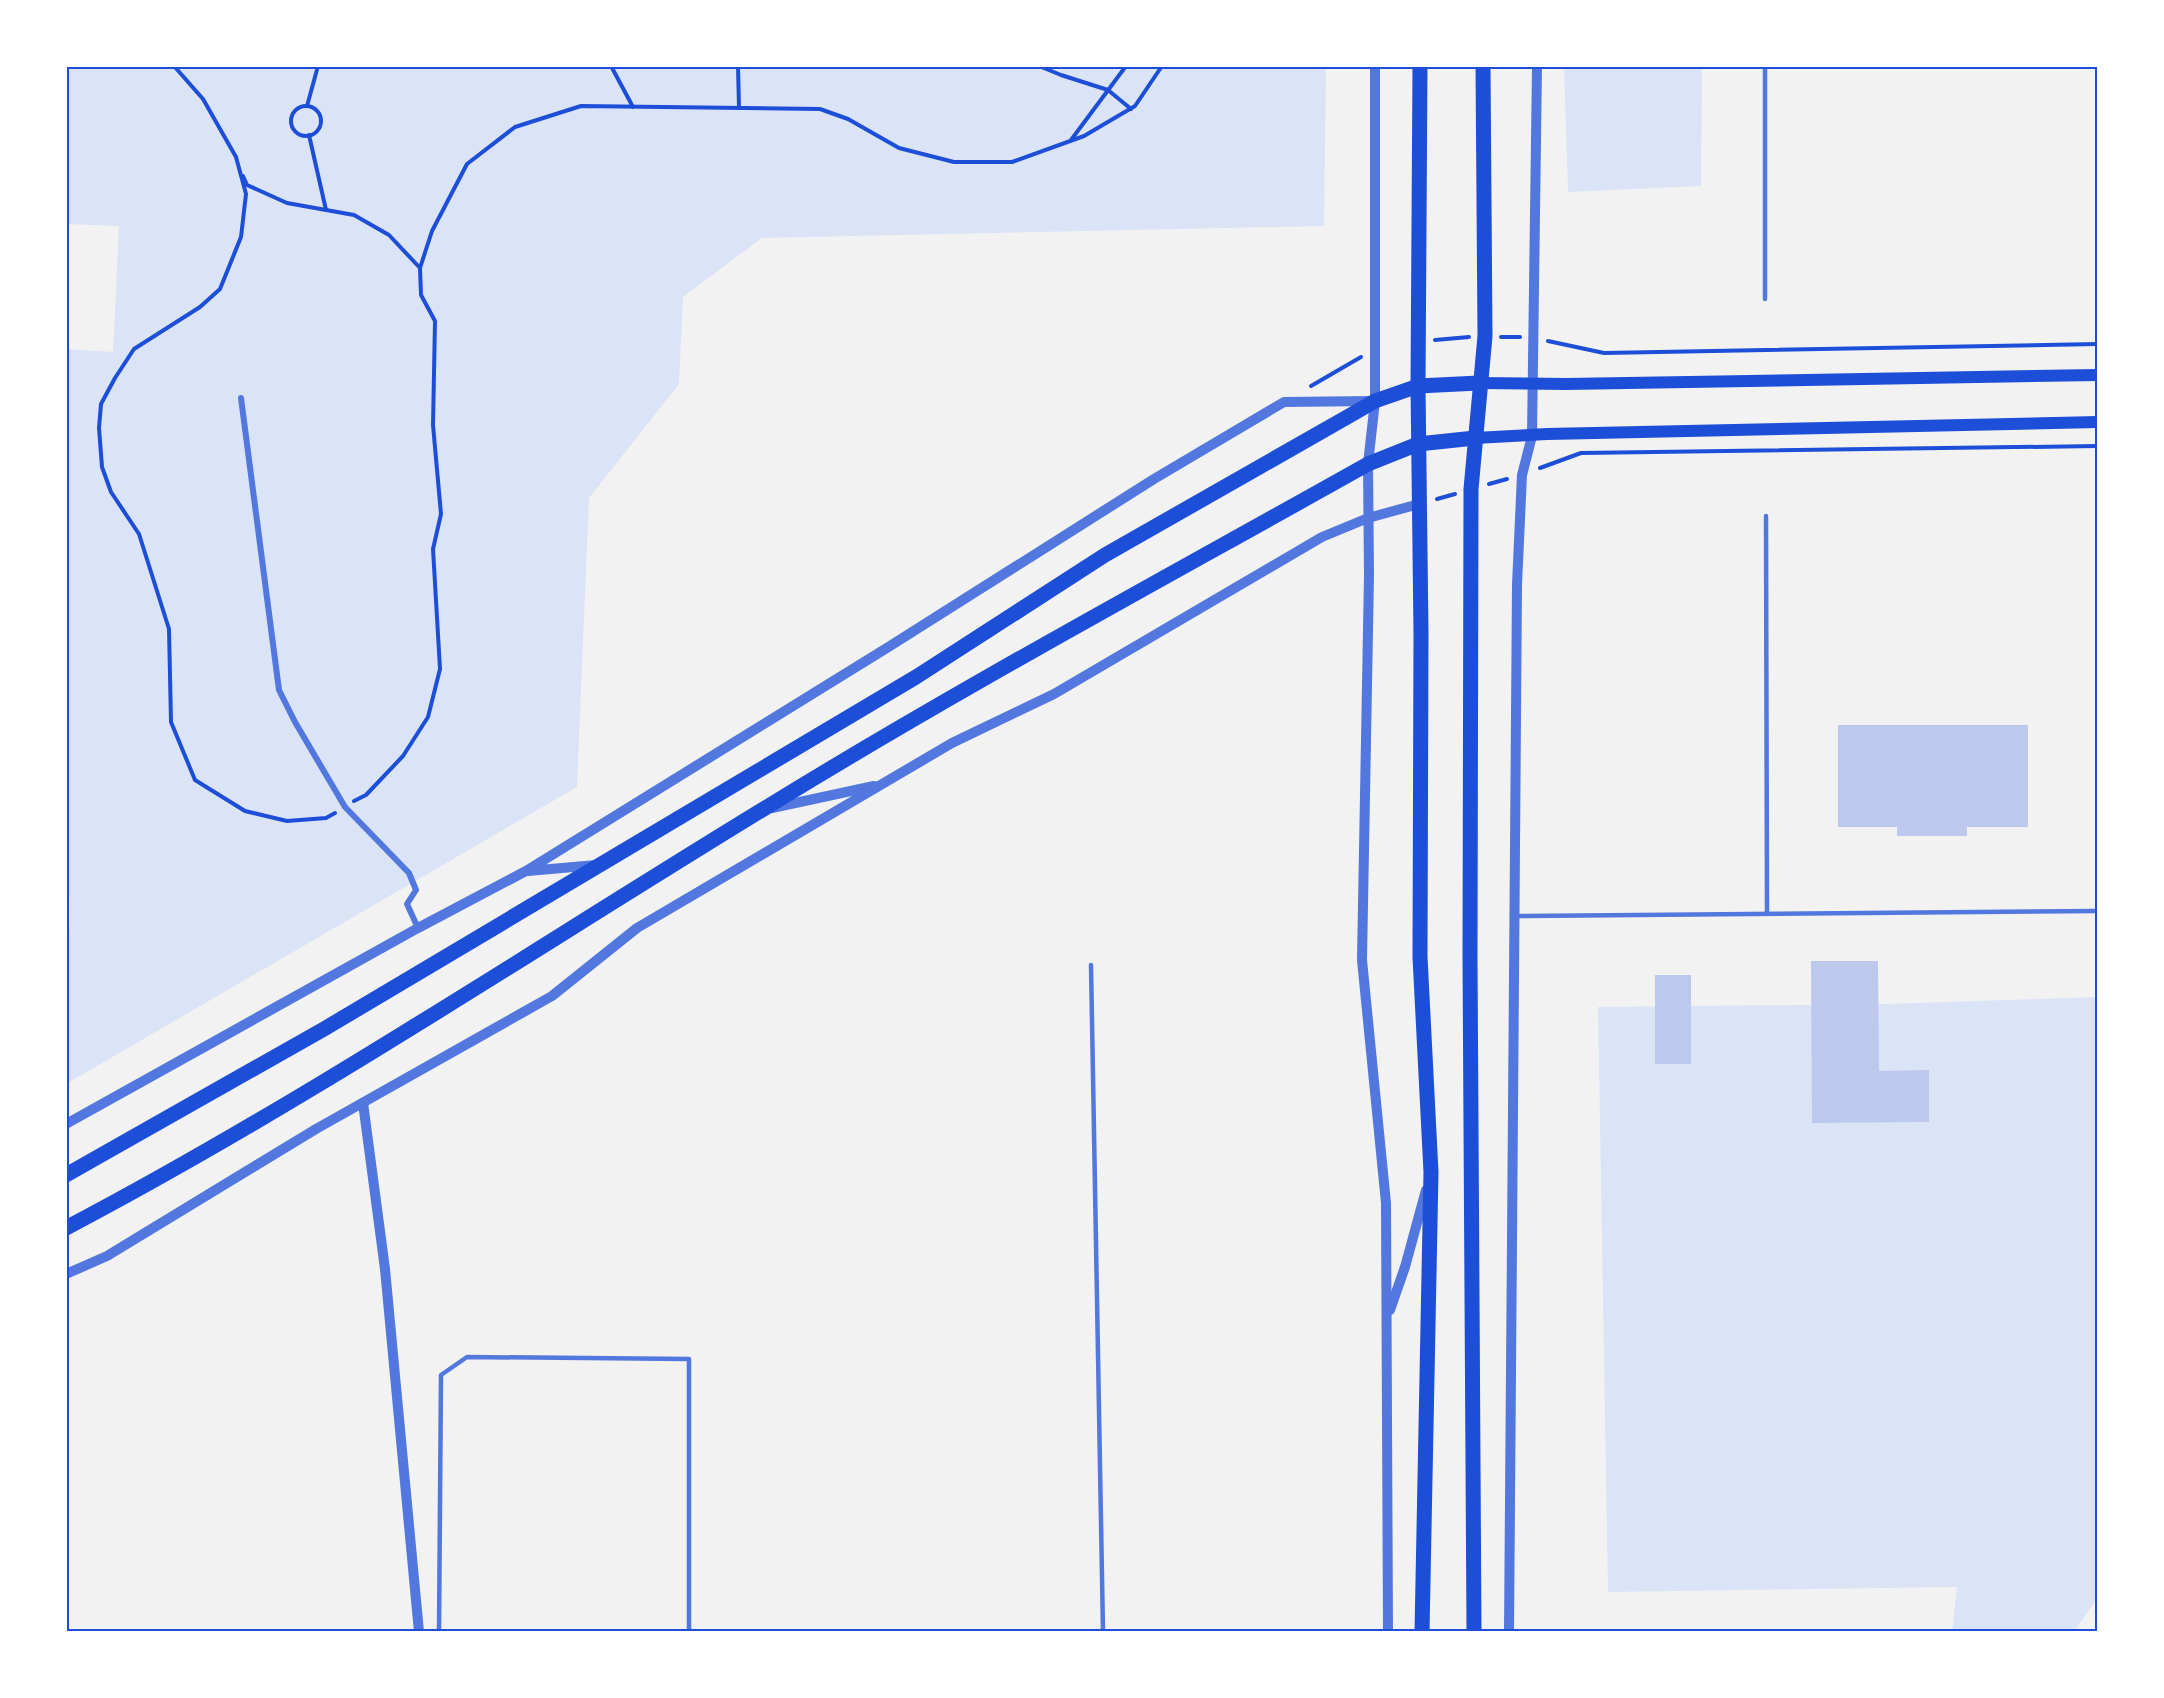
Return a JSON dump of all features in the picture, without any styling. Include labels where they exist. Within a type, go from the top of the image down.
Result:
[{"type":"main road","points":[[1420,66],[1418,342],[1421,633],[1420,957],[1431,1172],[1422,1632]]},
{"type":"main road","points":[[1474,1632],[1470,957],[1471,489],[1485,336],[1483,66]]},
{"type":"main road","points":[[66,1175],[324,1029],[916,677],[1105,555],[1375,401],[1418,386],[1479,383],[2098,375]]},
{"type":"main road","points":[[66,1228],[162,1177],[406,1032],[762,810],[941,703],[1368,464],[1418,444],[1547,434],[2098,422]]},
{"type":"street","points":[[1375,66],[1375,401],[1368,464],[1369,575],[1362,960],[1386,1203],[1388,1632]]},
{"type":"street","points":[[1509,1632],[1517,585],[1522,475],[1533,436],[1537,66]]},
{"type":"street","points":[[241,398],[279,690],[345,807],[409,873],[416,890],[407,904],[418,928]]},
{"type":"street","points":[[66,1124],[418,928],[526,872],[1154,479],[1284,402],[1375,401]]},
{"type":"street","points":[[66,1274],[107,1256],[306,1135],[552,996],[637,928],[952,743],[1054,694],[1322,537],[1368,519],[1419,504]]},
{"type":"street","points":[[762,810],[883,784]]},
{"type":"street","points":[[526,872],[599,865]]},
{"type":"street","points":[[363,1103],[385,1269],[419,1632]]},
{"type":"street","points":[[1387,1317],[1405,1267],[1431,1172]]},
{"type":"lane","points":[[1765,66],[1765,299]]},
{"type":"lane","points":[[1766,516],[1767,913]]},
{"type":"lane","points":[[1514,916],[2098,911]]},
{"type":"lane","points":[[1091,965],[1103,1632]]},
{"type":"lane","points":[[439,1632],[441,1375],[467,1357],[689,1359],[689,1632]]},
{"type":"path","points":[[174,66],[203,99],[236,158],[246,194],[241,237],[220,289],[200,307],[134,349],[115,378],[101,404],[99,428],[102,467],[111,492],[139,534],[169,629],[171,722],[195,780],[245,811],[287,821],[326,818],[366,795],[403,756],[428,717],[440,669],[433,549],[441,514],[433,425],[435,321],[421,295],[420,268],[432,231],[467,164],[515,127],[581,106],[820,109],[848,119],[899,148],[954,162],[1012,162],[1084,136],[1131,109],[1162,66]]},
{"type":"path","points":[[307,106],[318,66]]},
{"type":"path","points":[[611,66],[633,107]]},
{"type":"path","points":[[738,66],[739,108]]},
{"type":"path","points":[[1039,66],[1108,90],[1131,109]]},
{"type":"path","points":[[1070,141],[1126,66]]},
{"type":"path","points":[[307,106],[318,111],[321,122],[319,129],[315,134],[309,135],[301,135],[295,131],[291,118],[299,107],[307,106]]},
{"type":"path","points":[[309,135],[327,210]]},
{"type":"path","points":[[239,168],[247,184],[287,203],[354,215],[389,235],[420,268]]},
{"type":"path","points":[[1418,342],[1485,336],[1534,338],[1604,353],[2098,344]]},
{"type":"path","points":[[1284,402],[1375,348]]},
{"type":"path","points":[[1419,504],[1522,475],[1581,453],[2098,446]]},
{"type":"shaded area","points":[[66,66],[1326,66],[1324,226],[762,238],[683,297],[679,384],[589,498],[577,787],[66,1084],[66,991],[70,913],[66,840],[66,349],[113,352],[119,226],[66,224]]},
{"type":"shaded area","points":[[1564,66],[1702,66],[1701,186],[1568,192]]},
{"type":"shaded area","points":[[2098,997],[2098,1597],[2074,1632],[1952,1632],[1957,1587],[1608,1592],[1598,1007],[1887,1004]]},
{"type":"building","points":[[1838,725],[2028,725],[2028,827],[1967,827],[1967,836],[1897,836],[1897,827],[1838,827]]},
{"type":"building","points":[[1811,961],[1878,961],[1879,1071],[1929,1070],[1929,1122],[1812,1123]]},
{"type":"building","points":[[1655,975],[1691,975],[1691,1064],[1655,1064]]}]
